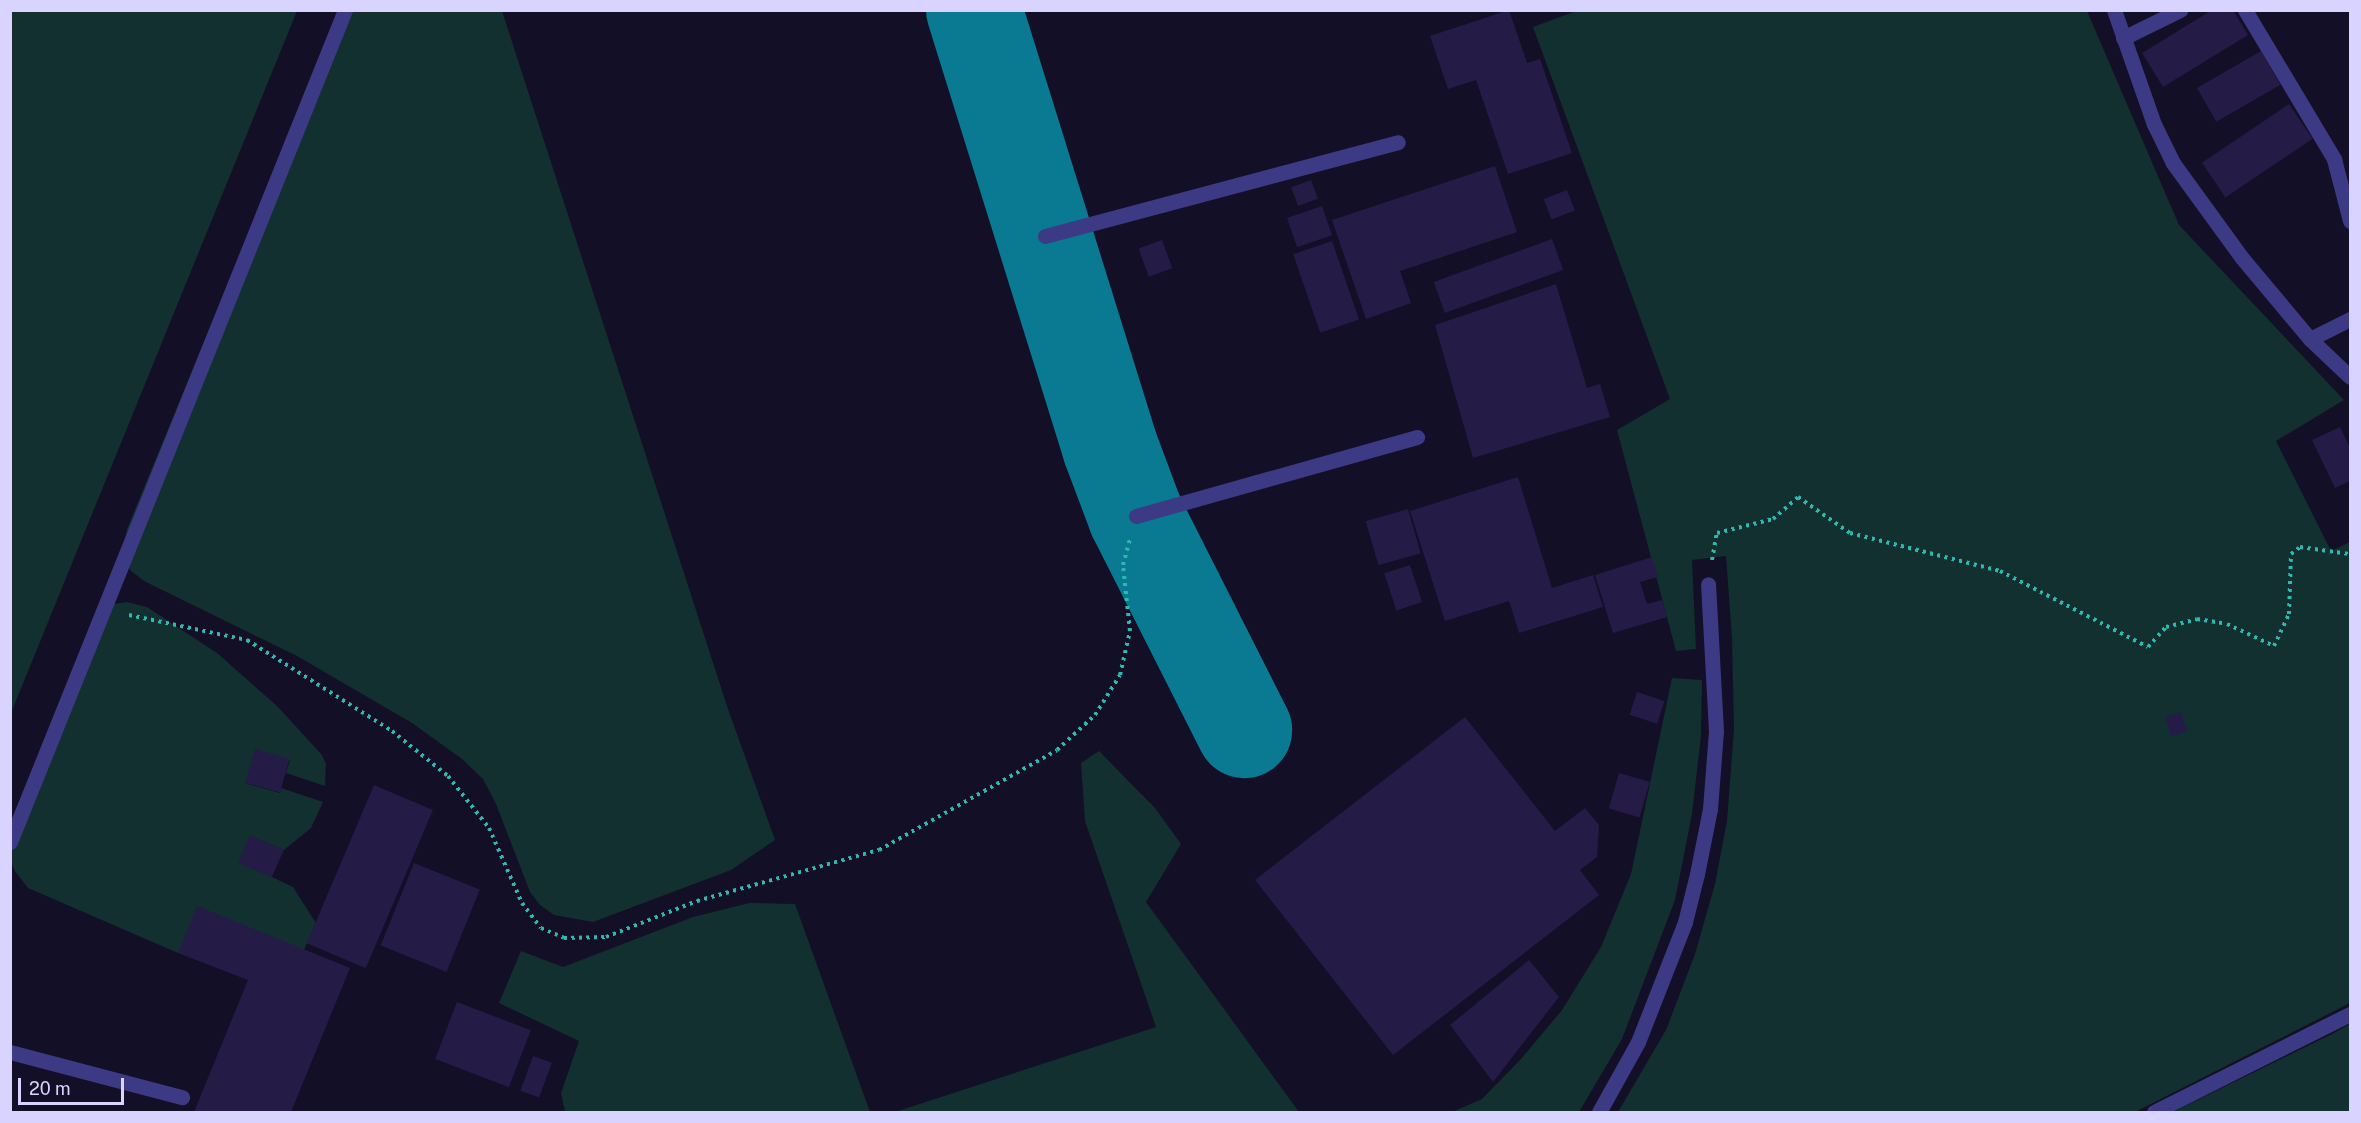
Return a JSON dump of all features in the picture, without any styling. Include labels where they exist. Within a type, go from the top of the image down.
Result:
[{"type":"lane","points":[[10,842],[345,10]]},
{"type":"lane","points":[[2114,10],[2154,124],[2174,163],[2242,258],[2310,339],[2350,377]]},
{"type":"lane","points":[[2123,38],[2180,10]]},
{"type":"lane","points":[[2245,10],[2334,159],[2350,221]]},
{"type":"lane","points":[[1045,236],[1398,142]]},
{"type":"lane","points":[[2310,339],[2350,318]]},
{"type":"lane","points":[[1136,516],[1417,437]]},
{"type":"lane","points":[[1599,1113],[1638,1042],[1685,922],[1697,874],[1710,809],[1716,731],[1708,584]]},
{"type":"lane","points":[[2154,1113],[2350,1014]]},
{"type":"lane","points":[[10,1052],[182,1097]]},
{"type":"path","points":[[1708,584],[1717,533],[1773,519],[1798,497],[1850,533],[2000,571],[2148,647],[2166,627],[2197,619],[2227,624],[2274,646],[2289,614],[2291,554],[2300,547],[2350,554]]},
{"type":"path","points":[[105,610],[247,640],[392,731],[448,776],[489,828],[522,903],[542,928],[564,938],[606,937],[697,901],[879,850],[1057,750],[1095,715],[1120,675],[1130,631],[1123,565],[1136,516]]},
{"type":"green space","points":[[1579,10],[2087,11],[2179,225],[2344,400],[2276,441],[2331,551],[2350,542],[2350,1003],[2135,1112],[1618,1112],[1666,1030],[1695,954],[1715,884],[1727,821],[1734,729],[1732,638],[1726,556],[1692,560],[1696,649],[1676,651],[1617,430],[1670,399],[1533,27]]},
{"type":"green space","points":[[10,11],[297,11],[11,713]]},
{"type":"green space","points":[[340,11],[502,11],[728,709],[775,840],[731,870],[593,922],[554,915],[540,905],[530,892],[496,804],[483,779],[462,759],[412,723],[297,656],[144,581],[130,570],[123,552],[127,529]]},
{"type":"green space","points":[[127,602],[147,607],[217,653],[277,706],[322,755],[326,764],[325,786],[286,773],[290,760],[245,783],[280,793],[281,788],[323,802],[311,828],[284,850],[250,836],[272,877],[293,887],[316,923],[304,950],[178,953],[28,888],[15,871],[11,862],[10,822],[108,605]]},
{"type":"green space","points":[[1672,678],[1702,680],[1701,736],[1692,814],[1675,900],[1622,1039],[1579,1112],[1452,1112],[1482,1099],[1521,1059],[1562,1010],[1601,947],[1631,874]]},
{"type":"green space","points":[[1099,751],[1155,808],[1181,844],[1146,902],[1299,1112],[895,1112],[1156,1027],[1085,821],[1081,763]]},
{"type":"green space","points":[[749,903],[795,904],[870,1112],[565,1112],[561,1093],[579,1041],[499,1003],[521,951],[563,967],[693,917]]},
{"type":"green space","points":[[2350,1024],[2350,1112],[2173,1112],[2334,1033]]},
{"type":"building","points":[[1509,10],[1527,63],[1540,59],[1572,153],[1508,174],[1476,80],[1448,89],[1430,36]]},
{"type":"building","points":[[2212,10],[2233,10],[2248,35],[2163,87],[2142,53]]},
{"type":"building","points":[[2261,51],[2280,85],[2216,122],[2197,88]]},
{"type":"building","points":[[2289,104],[2312,139],[2225,198],[2202,163]]},
{"type":"building","points":[[1495,166],[1517,232],[1400,271],[1411,303],[1366,319],[1332,220]]},
{"type":"building","points":[[1311,180],[1318,199],[1298,206],[1291,187]]},
{"type":"building","points":[[1567,190],[1575,211],[1552,219],[1544,199]]},
{"type":"building","points":[[1322,206],[1332,235],[1297,247],[1287,218]]},
{"type":"building","points":[[1552,239],[1563,270],[1445,313],[1434,282]]},
{"type":"building","points":[[1162,240],[1172,268],[1149,277],[1139,249]]},
{"type":"building","points":[[1332,241],[1359,319],[1320,333],[1293,254]]},
{"type":"building","points":[[1556,284],[1587,388],[1600,384],[1610,417],[1473,458],[1435,325]]},
{"type":"building","points":[[2340,427],[2350,448],[2350,481],[2335,488],[2312,440]]},
{"type":"building","points":[[1518,477],[1552,588],[1593,575],[1603,607],[1519,633],[1509,601],[1445,621],[1410,511]]},
{"type":"building","points":[[1408,509],[1421,553],[1378,565],[1366,521]]},
{"type":"building","points":[[1652,557],[1658,577],[1640,582],[1647,604],[1662,600],[1667,617],[1613,633],[1595,575]]},
{"type":"building","points":[[1410,565],[1422,602],[1396,610],[1384,573]]},
{"type":"building","points":[[1637,692],[1665,701],[1657,724],[1630,715]]},
{"type":"building","points":[[2181,712],[2187,731],[2171,736],[2165,717]]},
{"type":"building","points":[[1465,717],[1555,831],[1585,808],[1599,825],[1597,857],[1580,870],[1599,895],[1393,1055],[1255,880]]},
{"type":"building","points":[[255,749],[290,759],[280,793],[245,783]]},
{"type":"building","points":[[1619,773],[1650,782],[1640,817],[1609,809]]},
{"type":"building","points":[[374,785],[433,810],[366,968],[307,943]]},
{"type":"building","points":[[250,835],[284,850],[272,877],[238,862]]},
{"type":"building","points":[[414,863],[480,890],[446,972],[381,946]]},
{"type":"building","points":[[197,906],[350,968],[291,1112],[194,1112],[248,980],[178,953]]},
{"type":"building","points":[[1529,960],[1559,997],[1493,1082],[1450,1025]]},
{"type":"building","points":[[457,1002],[531,1030],[509,1087],[435,1059]]},
{"type":"building","points":[[533,1056],[552,1063],[539,1098],[520,1091]]},
{"type":"taxiway","points":[[974,10],[1110,447],[1136,516],[1244,730]]}]
